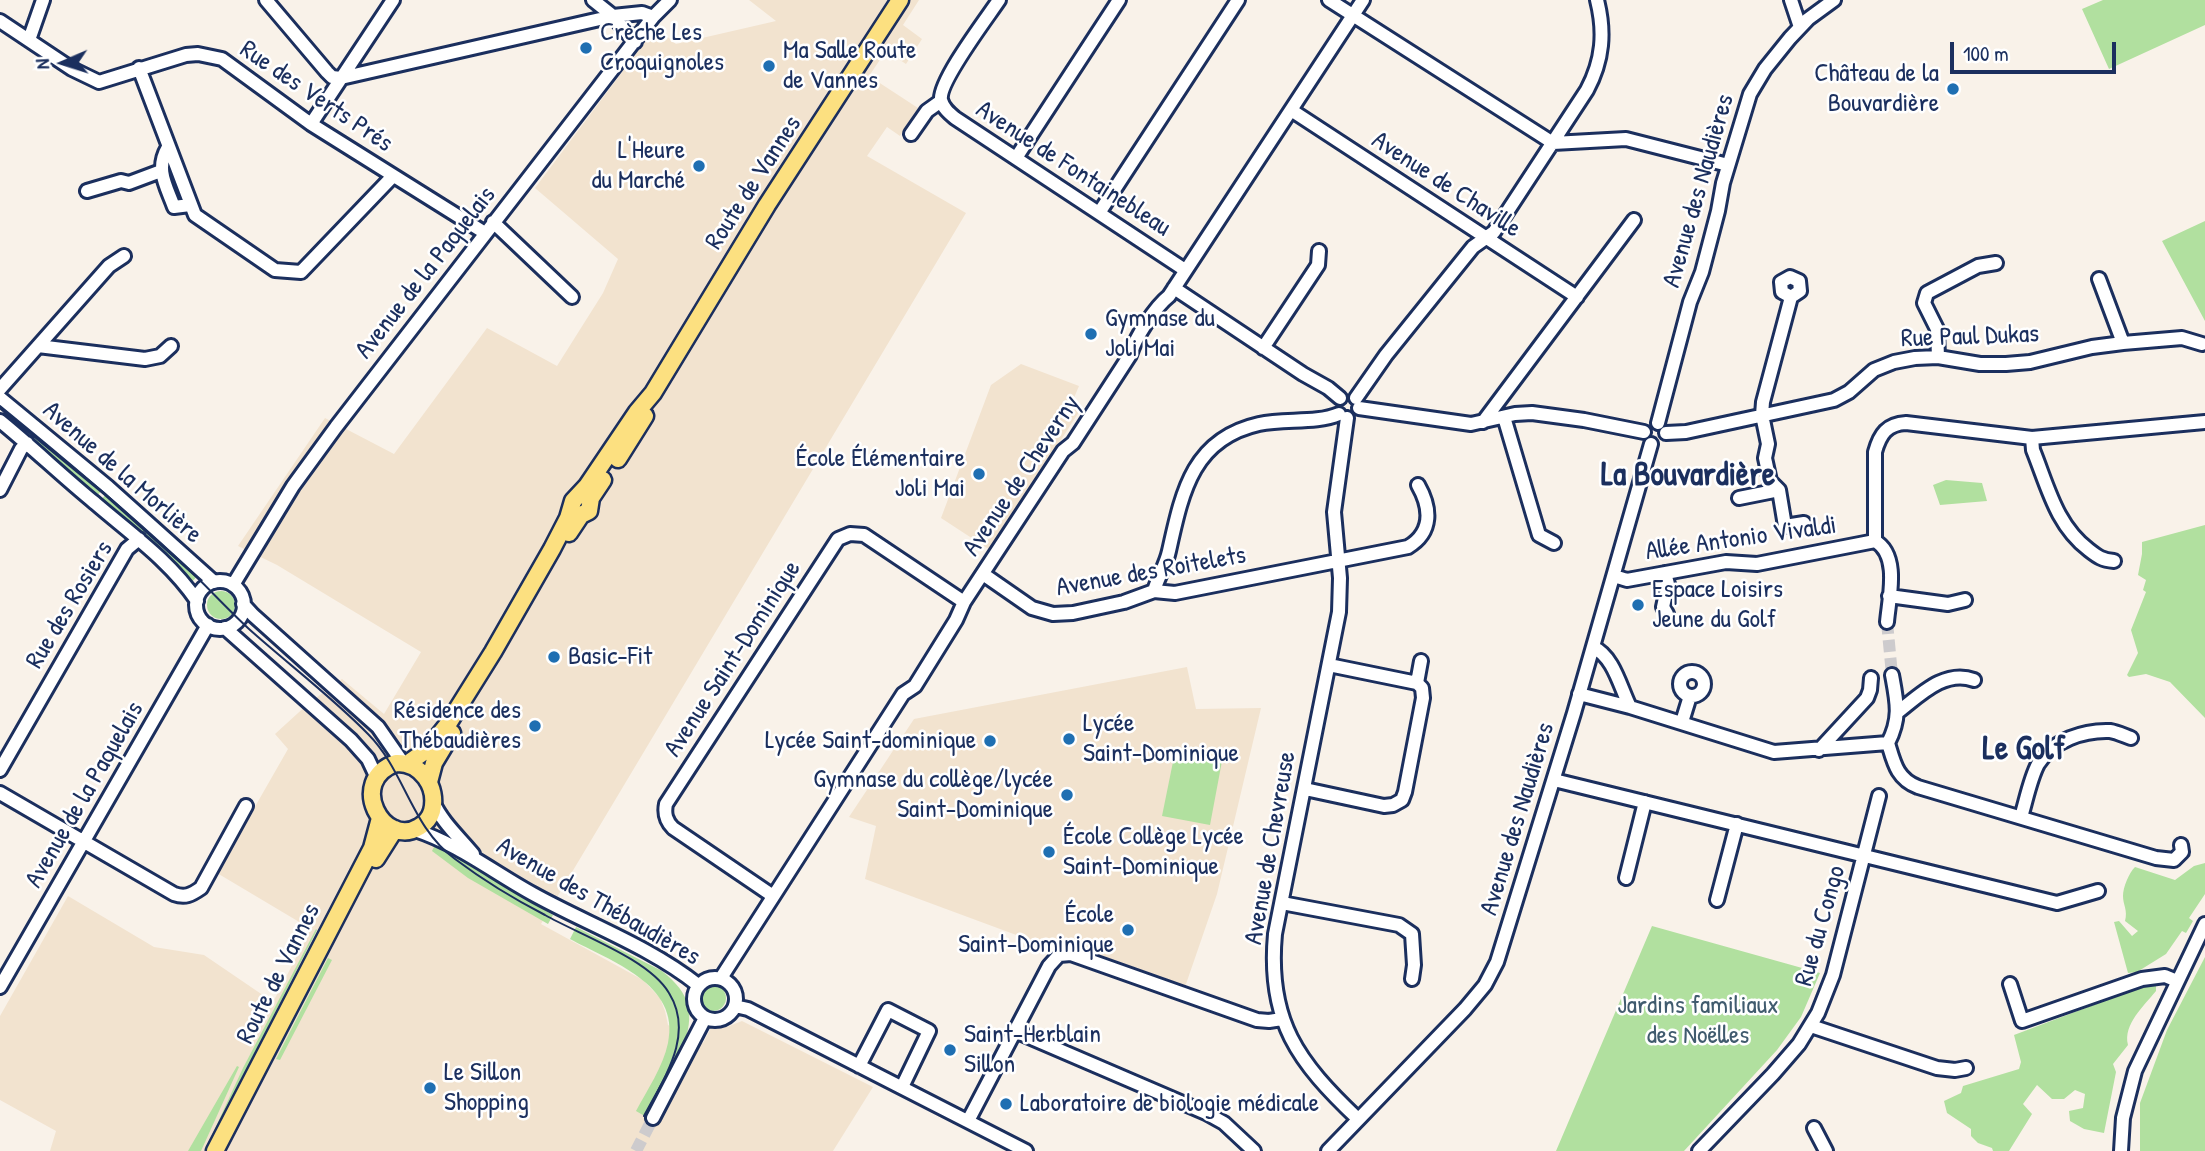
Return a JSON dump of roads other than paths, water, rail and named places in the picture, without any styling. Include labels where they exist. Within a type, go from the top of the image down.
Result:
[{"type":"main road","name":"Route de Vannes","points":[[405,763],[423,754],[434,742],[466,696],[557,540],[580,506],[591,498],[645,417],[653,393],[748,236],[900,0]]},
{"type":"main road","name":"Route de Vannes","points":[[429,782],[433,763],[523,616],[580,506]]},
{"type":"main road","points":[[405,763],[419,770],[429,782],[433,802],[429,819],[415,830],[402,831],[380,818],[372,797],[372,788],[376,776],[391,765],[405,763]]},
{"type":"main road","name":"Route de Vannes","points":[[215,1151],[372,848],[380,818]]},
{"type":"main road","name":"Route de Vannes","points":[[226,1151],[382,848],[395,829]]},
{"type":"street","points":[[29,40],[43,0]]},
{"type":"street","points":[[266,0],[327,72],[332,77],[341,78],[613,16],[642,13],[653,17]]},
{"type":"street","points":[[311,124],[393,0]]},
{"type":"street","points":[[593,0],[613,16],[635,42]]},
{"type":"street","name":"Avenue de la Paquelais","points":[[233,585],[300,476],[335,426],[653,17],[670,0]]},
{"type":"street","name":"Avenue de Fontainebleau","points":[[999,0],[943,87],[941,101],[947,111],[1185,270]]},
{"type":"street","points":[[1016,158],[1119,0]]},
{"type":"street","points":[[1099,213],[1238,0]]},
{"type":"street","points":[[1329,0],[1553,144],[1626,139],[1728,165]]},
{"type":"street","name":"Avenue de Cheverny","points":[[721,978],[904,694],[915,685],[956,620],[964,602],[1063,452],[1073,443],[1130,355],[1132,346],[1161,302],[1174,288],[1363,0]]},
{"type":"street","points":[[1154,591],[1167,558],[1180,501],[1194,471],[1207,452],[1225,437],[1248,427],[1279,421],[1355,415],[1357,403],[1386,355],[1473,247],[1494,232],[1587,90],[1598,65],[1602,37],[1597,0]]},
{"type":"street","points":[[1791,0],[1800,27]]},
{"type":"street","name":"Avenue des Naudières","points":[[1662,428],[1690,302],[1702,272],[1742,115],[1753,88],[1779,50],[1800,27],[1834,0]]},
{"type":"street","name":"Rue des Verts Prés","points":[[0,20],[72,69],[99,82],[186,55],[198,54],[222,59],[311,124],[393,177],[489,228],[572,298]]},
{"type":"street","points":[[139,68],[195,215],[275,270],[301,272],[393,177]]},
{"type":"street","name":"Avenue de Fontainebleau","points":[[911,134],[927,111],[941,101]]},
{"type":"street","name":"Avenue de Chaville","points":[[1291,110],[1577,297]]},
{"type":"street","points":[[168,147],[162,158],[161,171],[174,207],[190,205]]},
{"type":"street","points":[[87,191],[121,181],[129,183],[161,171]]},
{"type":"street","points":[[1483,422],[1634,220]]},
{"type":"street","points":[[1263,348],[1318,265],[1319,251]]},
{"type":"street","points":[[0,389],[109,266],[124,256]]},
{"type":"street","points":[[1938,357],[1937,329],[1924,303],[1927,293],[1978,266],[1996,263]]},
{"type":"street","points":[[2099,279],[2123,343]]},
{"type":"street","points":[[1174,288],[1340,398]]},
{"type":"street","points":[[1791,297],[1763,402],[1762,415],[1768,444],[1765,458],[1770,481],[1779,491],[1785,526],[1804,523]]},
{"type":"street","name":"Rue Paul Dukas","points":[[1662,428],[1686,432],[1834,400],[1849,392],[1874,370],[1915,358],[1938,357],[1980,364],[2018,363],[2123,343],[2182,338],[2202,344]]},
{"type":"street","points":[[38,346],[145,359],[160,356],[171,346]]},
{"type":"street","points":[[1343,416],[1336,405],[1340,398],[1346,395],[1357,403],[1471,424],[1509,415],[1532,413],[1644,432]]},
{"type":"street","points":[[1504,396],[1510,403],[1509,415],[1539,535],[1554,543]]},
{"type":"street","name":"Avenue de la Morlière","points":[[0,398],[108,487],[214,582]]},
{"type":"street","name":"Avenue de Chevreuse","points":[[1343,416],[1334,512],[1339,611],[1275,934],[1274,967],[1282,1019],[1292,1041],[1328,1090],[1358,1119]]},
{"type":"street","name":"Avenue de la Morlière","points":[[0,421],[94,503],[139,538],[176,573],[197,601]]},
{"type":"street","points":[[1887,622],[1891,577],[1888,554],[1881,544],[1875,541],[1875,452],[1884,430],[1906,423],[2032,438],[2205,422]]},
{"type":"street","points":[[1649,425],[1662,428],[1662,442],[1651,444],[1646,440],[1644,432],[1649,425]]},
{"type":"street","points":[[2032,438],[2033,450],[2063,523],[2071,534],[2103,560],[2114,561]]},
{"type":"street","points":[[0,490],[21,449],[27,443]]},
{"type":"street","name":"Avenue des Naudières","points":[[1328,1151],[1465,1009],[1485,985],[1500,956],[1651,444]]},
{"type":"street","name":"Avenue des Roitelets","points":[[983,574],[1032,608],[1053,614],[1073,613],[1124,602],[1154,591],[1175,593],[1408,547],[1418,541],[1428,525],[1424,496],[1418,485]]},
{"type":"street","points":[[1739,498],[1779,491]]},
{"type":"street","name":"Avenue Saint-Dominique","points":[[773,896],[673,828],[667,820],[665,809],[823,562],[838,539],[850,534],[864,536],[964,602]]},
{"type":"street","name":"Rue des Rosiers","points":[[0,770],[127,549],[139,538]]},
{"type":"street","name":"Allée Antonio Vivaldi","points":[[1614,576],[1627,580],[1726,562],[1757,564],[1875,541]]},
{"type":"street","points":[[1665,573],[1668,584],[1663,607],[1667,614]]},
{"type":"street","points":[[243,604],[239,619],[225,628],[208,625],[198,615],[197,601],[204,587],[214,582],[233,585],[240,593],[243,604],[253,615],[378,727],[405,763]]},
{"type":"street","points":[[1889,596],[1948,604],[1965,600]]},
{"type":"street","name":"Avenue de la Paquelais","points":[[0,987],[208,625]]},
{"type":"street","points":[[225,628],[351,740],[368,759],[376,776]]},
{"type":"street","points":[[1593,648],[1602,651],[1606,656],[1630,707]]},
{"type":"street","points":[[1417,683],[1421,661]]},
{"type":"street","points":[[1305,789],[1384,806],[1394,805],[1402,800],[1405,792],[1423,698],[1422,688],[1417,683],[1329,665]]},
{"type":"street","points":[[1892,675],[1898,712],[1896,727],[1888,743],[1897,772],[1911,784],[2168,860],[2174,860],[2182,852],[2181,845]]},
{"type":"street","points":[[1898,712],[1938,683],[1964,676],[1975,680]]},
{"type":"street","points":[[1819,750],[1867,698],[1871,678]]},
{"type":"street","points":[[1605,700],[1623,691]]},
{"type":"street","points":[[1579,694],[1682,722],[1774,752],[1888,743]]},
{"type":"street","points":[[1682,722],[1690,696]]},
{"type":"street","points":[[2021,817],[2037,766],[2049,751],[2065,740],[2084,733],[2112,731],[2131,738]]},
{"type":"street","points":[[1554,780],[2057,904],[2098,891]]},
{"type":"street","points":[[0,793],[183,897],[201,888],[246,806]]},
{"type":"street","name":"Rue du Congo","points":[[1699,1151],[1773,1074],[1811,1026],[1833,975],[1879,796]]},
{"type":"street","name":"Avenue des Thébaudières","points":[[433,802],[444,822],[458,835],[475,858]]},
{"type":"street","points":[[1626,878],[1645,802]]},
{"type":"street","points":[[1717,900],[1737,824]]},
{"type":"street","name":"Avenue des Thébaudières","points":[[415,830],[440,838],[533,894],[667,964],[698,985]]},
{"type":"street","points":[[1282,903],[1399,925],[1412,934],[1412,979]]},
{"type":"street","points":[[2121,1151],[2123,1118],[2131,1082],[2205,924]]},
{"type":"street","points":[[968,1121],[1052,960],[1064,954],[1071,954],[1257,1020],[1282,1019]]},
{"type":"street","points":[[2010,984],[2022,1021],[2142,979],[2165,976],[2177,981]]},
{"type":"street","points":[[710,978],[721,978],[733,987],[735,1006],[721,1019],[705,1018],[694,1006],[694,993],[698,985],[710,978]]},
{"type":"street","points":[[735,1006],[748,1009],[1026,1151]]},
{"type":"street","points":[[859,1066],[888,1010],[929,1031],[902,1087]]},
{"type":"street","points":[[653,1118],[705,1018]]},
{"type":"street","points":[[1811,1026],[1937,1068],[1966,1068]]},
{"type":"street","points":[[1015,1031],[1206,1112],[1224,1123],[1254,1151]]},
{"type":"street","points":[[1814,1128],[1826,1151]]},
{"type":"tunnel","points":[[1887,622],[1892,675]]},
{"type":"tunnel","points":[[636,1151],[653,1118]]},
{"type":"tram line","points":[[0,406],[134,519],[249,629],[354,720],[381,749],[418,815],[440,846],[488,882],[560,923],[613,949],[646,969],[659,981],[669,993],[676,1009],[678,1040],[668,1071],[644,1116]]},
{"type":"place","name":"Crèche Les Croquignoles","points":[[586,48]]},
{"type":"place","name":"Ma Salle Route de Vannes","points":[[769,66]]},
{"type":"place","name":"Château de la Bouvardière","points":[[1953,89]]},
{"type":"place","name":"L'Heure du Marché","points":[[699,166]]},
{"type":"place","name":"Gymnase du Joli Mai","points":[[1091,334]]},
{"type":"place","name":"École Élémentaire Joli Mai","points":[[979,474]]},
{"type":"place","name":"Espace Loisirs Jeune du Golf","points":[[1638,605]]},
{"type":"place","name":"Basic-Fit","points":[[554,657]]},
{"type":"place","name":"Résidence des Thébaudières","points":[[535,726]]},
{"type":"place","name":"Lycée Saint-Dominique","points":[[1069,739]]},
{"type":"place","name":"Lycée Saint-dominique","points":[[990,741]]},
{"type":"place","name":"Gymnase du collège/lycée Saint-Dominique","points":[[1067,795]]},
{"type":"place","name":"École Collège Lycée Saint-Dominique","points":[[1049,852]]},
{"type":"place","name":"École Saint-Dominique","points":[[1128,930]]},
{"type":"place","name":"Saint-Herblain Sillon","points":[[950,1050]]},
{"type":"place","name":"Le Sillon Shopping","points":[[430,1088]]},
{"type":"place","name":"Laboratoire de biologie médicale","points":[[1006,1104]]},
{"type":"district","name":"La Bouvardière","points":[[1688,476]]},
{"type":"district","name":"Le Golf","points":[[2024,750]]},
{"type":"park label","name":"Jardins familiaux des Noëlles","points":[[1698,1021]]}]
